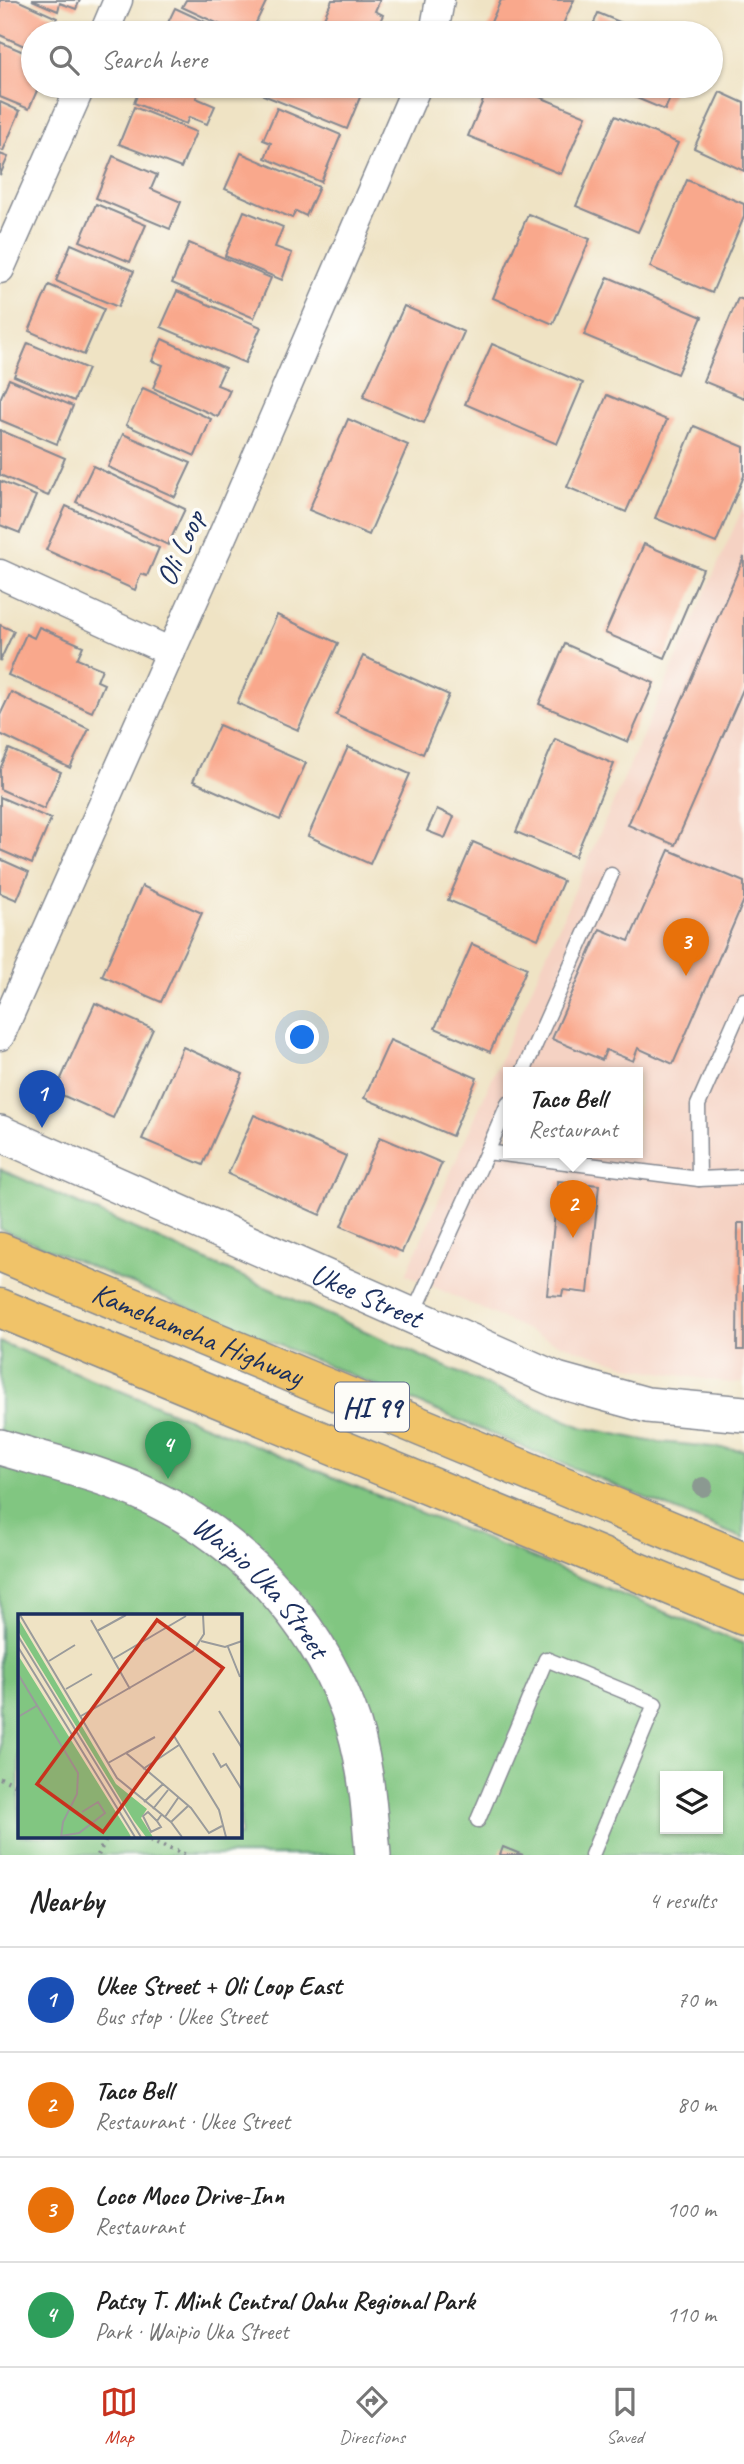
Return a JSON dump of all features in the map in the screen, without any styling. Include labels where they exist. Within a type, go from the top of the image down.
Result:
[{"type":"main road","name":"Kamehameha Highway","points":[[0,1252],[744,1561]]},
{"type":"main road","name":"Kamehameha Highway","points":[[0,1308],[744,1616]]},
{"type":"street","points":[[109,21],[118,0]]},
{"type":"street","points":[[436,21],[440,0]]},
{"type":"street","points":[[0,270],[76,98]]},
{"type":"street","name":"Oli Loop","points":[[0,1036],[171,652],[412,98]]},
{"type":"street","points":[[0,574],[171,652]]},
{"type":"street","name":"Ukee Street","points":[[0,1133],[557,1380],[612,1397],[683,1410],[744,1414]]},
{"type":"street","name":"Waipio Uka Street","points":[[0,1447],[111,1481],[160,1501],[194,1519],[276,1590],[310,1633],[349,1710],[368,1789],[373,1855]]},
{"type":"lane","points":[[525,1067],[611,875]]},
{"type":"lane","points":[[699,1179],[698,1105],[744,1000]]},
{"type":"lane","points":[[412,1317],[503,1115]]},
{"type":"lane","points":[[486,1152],[503,1154]]},
{"type":"lane","points":[[533,1158],[699,1179],[744,1177]]},
{"type":"lane","points":[[478,1820],[546,1659],[655,1704],[592,1855]]},
{"type":"path","points":[[0,1778],[18,1786]]},
{"type":"path","points":[[98,1855],[106,1838]]},
{"type":"path","points":[[142,1838],[186,1855]]},
{"type":"shaded area","points":[[744,505],[744,1382],[730,1383],[634,1368],[551,1341],[406,1274]]},
{"type":"green space","points":[[0,1169],[581,1427],[649,1441],[744,1450],[744,1539],[0,1229]]},
{"type":"green space","points":[[0,1342],[744,1644],[744,1855],[0,1855]]},
{"type":"building","points":[[0,0],[17,0],[57,18],[56,21],[21,21],[21,45],[0,35]]},
{"type":"building","points":[[32,0],[80,0],[76,9],[60,3],[58,11]]},
{"type":"building","points":[[186,0],[267,0],[257,21],[212,21],[182,7]]},
{"type":"building","points":[[332,0],[380,0],[375,11],[383,15],[380,21],[323,20]]},
{"type":"building","points":[[501,0],[574,0],[564,21],[491,21]]},
{"type":"building","points":[[175,8],[203,21],[169,21]]},
{"type":"building","points":[[598,13],[617,21],[595,21]]},
{"type":"building","points":[[0,42],[21,51],[21,98],[34,98],[29,109],[0,97]]},
{"type":"building","points":[[723,93],[744,103],[744,171],[694,148],[717,98],[723,98]]},
{"type":"building","points":[[136,98],[196,98],[215,106],[207,124],[189,117],[186,124],[134,103]]},
{"type":"building","points":[[270,98],[360,98],[347,129]]},
{"type":"building","points":[[484,98],[542,98],[586,116],[561,174],[468,136]]},
{"type":"building","points":[[636,98],[670,98],[665,110]]},
{"type":"building","points":[[0,102],[20,111],[3,151],[0,150]]},
{"type":"building","points":[[134,107],[196,132],[181,168],[119,144]]},
{"type":"building","points":[[277,108],[341,135],[321,182],[265,158],[271,143],[263,140]]},
{"type":"building","points":[[615,116],[678,143],[638,232],[576,206]]},
{"type":"building","points":[[241,153],[319,187],[306,216],[296,211],[292,218],[225,189]]},
{"type":"building","points":[[0,154],[8,157],[0,175]]},
{"type":"building","points":[[113,156],[157,175],[151,189],[181,202],[170,229],[96,198]]},
{"type":"building","points":[[687,180],[744,204],[744,217],[712,293],[650,267]]},
{"type":"building","points":[[96,204],[146,225],[130,262],[80,241]]},
{"type":"building","points":[[244,211],[283,227],[275,247],[292,253],[282,280],[225,256]]},
{"type":"building","points":[[528,214],[590,239],[553,324],[493,298]]},
{"type":"building","points":[[189,243],[271,278],[254,318],[172,283]]},
{"type":"building","points":[[71,244],[134,271],[118,307],[56,281]]},
{"type":"building","points":[[608,277],[702,317],[677,374],[584,335]]},
{"type":"building","points":[[49,285],[104,309],[84,355],[29,331]]},
{"type":"building","points":[[177,291],[261,327],[245,363],[161,327]]},
{"type":"building","points":[[738,298],[744,300],[744,398],[703,381]]},
{"type":"building","points":[[404,306],[464,332],[424,423],[363,397]]},
{"type":"building","points":[[162,339],[225,368],[217,385],[230,390],[218,417],[153,388],[163,365],[152,361]]},
{"type":"building","points":[[28,343],[88,369],[74,401],[14,376]]},
{"type":"building","points":[[492,344],[583,383],[557,444],[465,404]]},
{"type":"building","points":[[9,379],[73,406],[57,444],[0,420],[0,399]]},
{"type":"building","points":[[143,388],[211,419],[195,456],[126,425]]},
{"type":"building","points":[[607,395],[667,420],[626,512],[567,487]]},
{"type":"building","points":[[348,419],[408,445],[369,535],[309,510]]},
{"type":"building","points":[[694,426],[744,447],[744,476],[716,543],[655,518]]},
{"type":"building","points":[[0,430],[65,458],[48,496],[0,475]]},
{"type":"building","points":[[123,434],[191,463],[175,497],[108,467]]},
{"type":"building","points":[[93,466],[185,509],[168,545],[76,502]]},
{"type":"building","points":[[0,481],[36,496],[20,533],[0,525]]},
{"type":"building","points":[[66,506],[159,548],[147,576],[141,574],[135,590],[46,550]]},
{"type":"building","points":[[644,544],[703,569],[665,658],[605,633]]},
{"type":"building","points":[[744,557],[744,687],[675,845],[628,825]]},
{"type":"building","points":[[277,615],[338,643],[298,730],[237,703]]},
{"type":"building","points":[[0,625],[14,631],[0,661]]},
{"type":"building","points":[[39,627],[83,646],[77,659],[102,669],[97,681],[104,684],[92,712],[8,675],[26,634],[34,638]]},
{"type":"building","points":[[565,644],[654,683],[628,742],[539,704]]},
{"type":"building","points":[[363,656],[449,695],[423,754],[336,715]]},
{"type":"building","points":[[11,692],[89,729],[70,768],[0,734],[0,715]]},
{"type":"building","points":[[219,725],[306,763],[280,820],[193,781]]},
{"type":"building","points":[[555,739],[614,764],[575,857],[516,832]]},
{"type":"building","points":[[348,747],[410,774],[370,864],[308,836]]},
{"type":"building","points":[[9,749],[61,772],[44,809],[0,789],[0,769]]},
{"type":"building","points":[[0,797],[51,819],[32,864],[0,850]]},
{"type":"building","points":[[437,809],[454,817],[445,838],[427,831]]},
{"type":"building","points":[[473,842],[563,881],[538,939],[448,900]]},
{"type":"building","points":[[669,850],[744,882],[744,900],[673,1064],[638,1048],[633,1061],[606,1050],[602,1060],[552,1039],[600,929],[629,941]]},
{"type":"building","points":[[0,859],[29,872],[17,900],[0,893]]},
{"type":"building","points":[[142,886],[202,913],[161,1002],[102,976]]},
{"type":"building","points":[[472,944],[527,968],[490,1052],[435,1028]]},
{"type":"building","points":[[95,1003],[153,1029],[113,1118],[55,1092]]},
{"type":"building","points":[[390,1040],[477,1078],[452,1136],[364,1098]]},
{"type":"building","points":[[183,1047],[243,1074],[203,1165],[142,1139]]},
{"type":"building","points":[[254,1115],[346,1156],[320,1215],[228,1174]]},
{"type":"building","points":[[380,1137],[442,1163],[402,1252],[341,1226]]},
{"type":"building","points":[[558,1181],[599,1185],[588,1293],[563,1290],[562,1296],[547,1295]]},
{"type":"building","points":[[738,1223],[744,1223],[744,1350],[737,1350]]},
{"type":"building","points":[[503,1847],[523,1855],[500,1855]]},
{"type":"place","name":"Loco Moco Drive-Inn","points":[[686,976]]},
{"type":"place","name":"Ukee Street + Oli Loop East","points":[[42,1128]]},
{"type":"place","name":"Taco Bell","points":[[573,1238]]},
{"type":"place","name":"Patsy T. Mink Central Oahu Regional Park","points":[[168,1479]]}]
